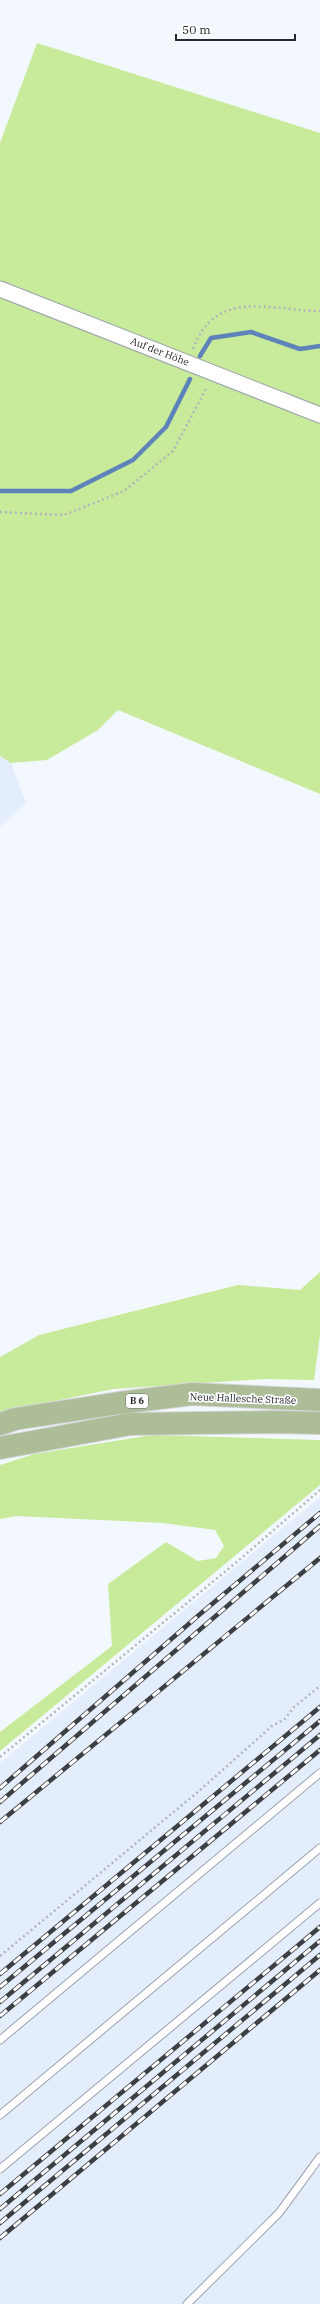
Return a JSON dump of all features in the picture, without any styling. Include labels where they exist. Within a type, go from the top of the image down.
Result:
[{"type":"main road","name":"Neue Hallesche Straße","points":[[0,1424],[15,1419],[104,1405],[192,1394],[320,1400]]},
{"type":"main road","points":[[0,1448],[130,1424],[275,1422],[320,1423]]},
{"type":"street","name":"Auf der Höhe","points":[[0,289],[215,372],[320,415]]},
{"type":"lane","points":[[0,2040],[320,1773]]},
{"type":"lane","points":[[0,2115],[320,1848]]},
{"type":"lane","points":[[0,2170],[320,1903]]},
{"type":"lane","points":[[187,2304],[279,2213],[320,2158]]},
{"type":"path","points":[[188,362],[197,337],[207,323],[220,313],[248,305],[320,311]]},
{"type":"path","points":[[0,512],[64,515],[124,491],[173,451],[215,372]]},
{"type":"path","points":[[0,1757],[232,1566],[320,1490]]},
{"type":"path","points":[[0,1956],[199,1791],[272,1726],[285,1719],[294,1707],[320,1686]]},
{"type":"shaded area","points":[[0,756],[11,763],[26,803],[0,827]]},
{"type":"shaded area","points":[[320,1497],[320,2304],[0,2304],[0,1763]]},
{"type":"green space","points":[[37,43],[320,133],[320,794],[118,710],[98,730],[47,760],[11,763],[0,756],[0,143]]},
{"type":"green space","points":[[320,1272],[320,1335],[314,1380],[264,1379],[114,1389],[0,1412],[0,1357],[39,1335],[238,1285],[300,1290]]},
{"type":"green space","points":[[152,1435],[320,1440],[320,1485],[0,1751],[0,1732],[112,1646],[108,1584],[166,1542],[198,1561],[216,1558],[224,1546],[215,1530],[163,1523],[16,1516],[0,1519],[0,1465],[34,1454]]},
{"type":"waterway","points":[[200,356],[211,338],[251,332],[300,349],[320,346]]},
{"type":"waterway","points":[[0,491],[71,491],[133,460],[166,427],[190,379]]},
{"type":"railway","points":[[0,1788],[199,1615],[320,1513]]},
{"type":"railway","points":[[0,1802],[320,1526]]},
{"type":"railway","points":[[0,1822],[320,1558]]},
{"type":"railway","points":[[0,1974],[320,1707]]},
{"type":"railway","points":[[0,1987],[320,1721]]},
{"type":"railway","points":[[0,2002],[320,1735]]},
{"type":"railway","points":[[0,2016],[320,1750]]},
{"type":"railway","points":[[0,2194],[320,1927]]},
{"type":"railway","points":[[0,2209],[320,1941]]},
{"type":"railway","points":[[0,2223],[320,1955]]},
{"type":"railway","points":[[0,2238],[320,1970]]}]
